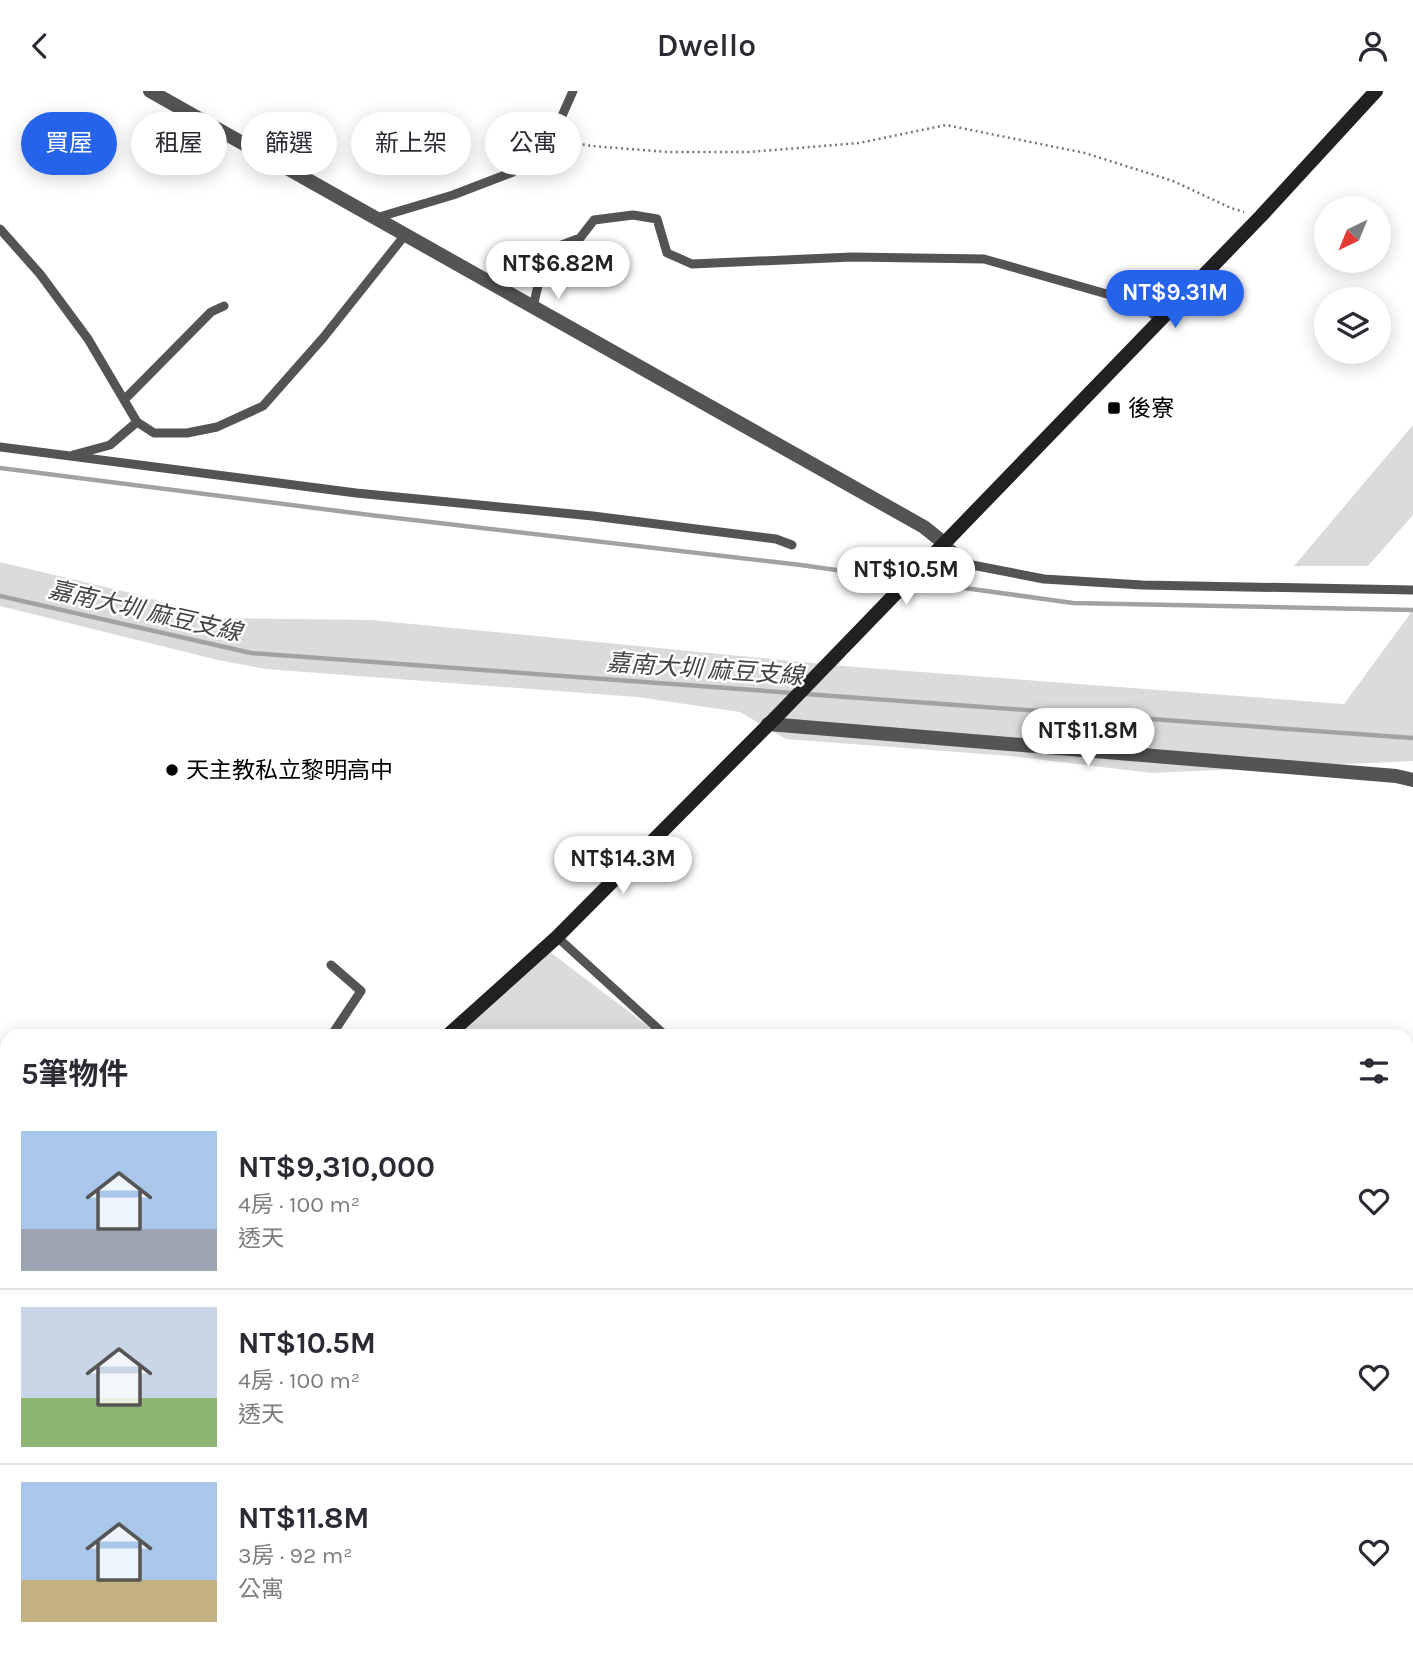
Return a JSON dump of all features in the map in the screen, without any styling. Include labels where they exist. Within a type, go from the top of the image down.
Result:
[{"type":"main road","points":[[455,1029],[557,937],[782,711],[1261,216],[1376,91]]},
{"type":"street","points":[[150,91],[924,527],[944,543]]},
{"type":"street","points":[[768,724],[1382,775],[1413,780]]},
{"type":"lane","points":[[564,112],[573,91]]},
{"type":"lane","points":[[374,218],[453,195],[505,175]]},
{"type":"lane","points":[[533,307],[546,251],[580,238],[594,220],[634,215],[657,219],[667,253],[692,264],[852,257],[984,259],[1142,304],[1160,321]]},
{"type":"lane","points":[[0,229],[40,274],[72,317],[137,422],[154,433],[187,433],[217,428],[263,406],[323,338],[405,235]]},
{"type":"lane","points":[[125,399],[211,312],[224,306]]},
{"type":"lane","points":[[68,456],[110,445],[137,422]]},
{"type":"lane","points":[[0,447],[355,493],[632,521],[776,539],[792,545]]},
{"type":"lane","points":[[944,543],[972,565],[1044,579],[1142,585],[1413,590]]},
{"type":"lane","points":[[557,937],[658,1029]]},
{"type":"lane","points":[[331,965],[361,991],[336,1029]]},
{"type":"path","points":[[581,144],[668,152],[749,152],[859,143],[946,125],[1085,153],[1173,181],[1231,208],[1261,216]]},
{"type":"shaded area","points":[[1413,425],[1413,515],[1368,566],[1294,566]]},
{"type":"shaded area","points":[[0,562],[135,594],[217,618],[371,620],[855,667],[1344,704],[1413,610],[1413,761],[1152,773],[1010,756],[786,739],[740,712],[637,697],[266,669],[218,660],[0,606]]},
{"type":"shaded area","points":[[546,949],[652,1029],[460,1029]]},
{"type":"waterway","points":[[0,468],[906,580]]},
{"type":"waterway","points":[[914,581],[1073,603],[1413,610]]},
{"type":"waterway","name":"嘉南大圳 麻豆支線","points":[[0,596],[251,653],[793,693]]},
{"type":"waterway","name":"嘉南大圳 麻豆支線","points":[[805,694],[1413,738]]},
{"type":"place","name":"後寮","points":[[1114,408]]},
{"type":"place","name":"天主教私立黎明高中","points":[[172,770]]}]
